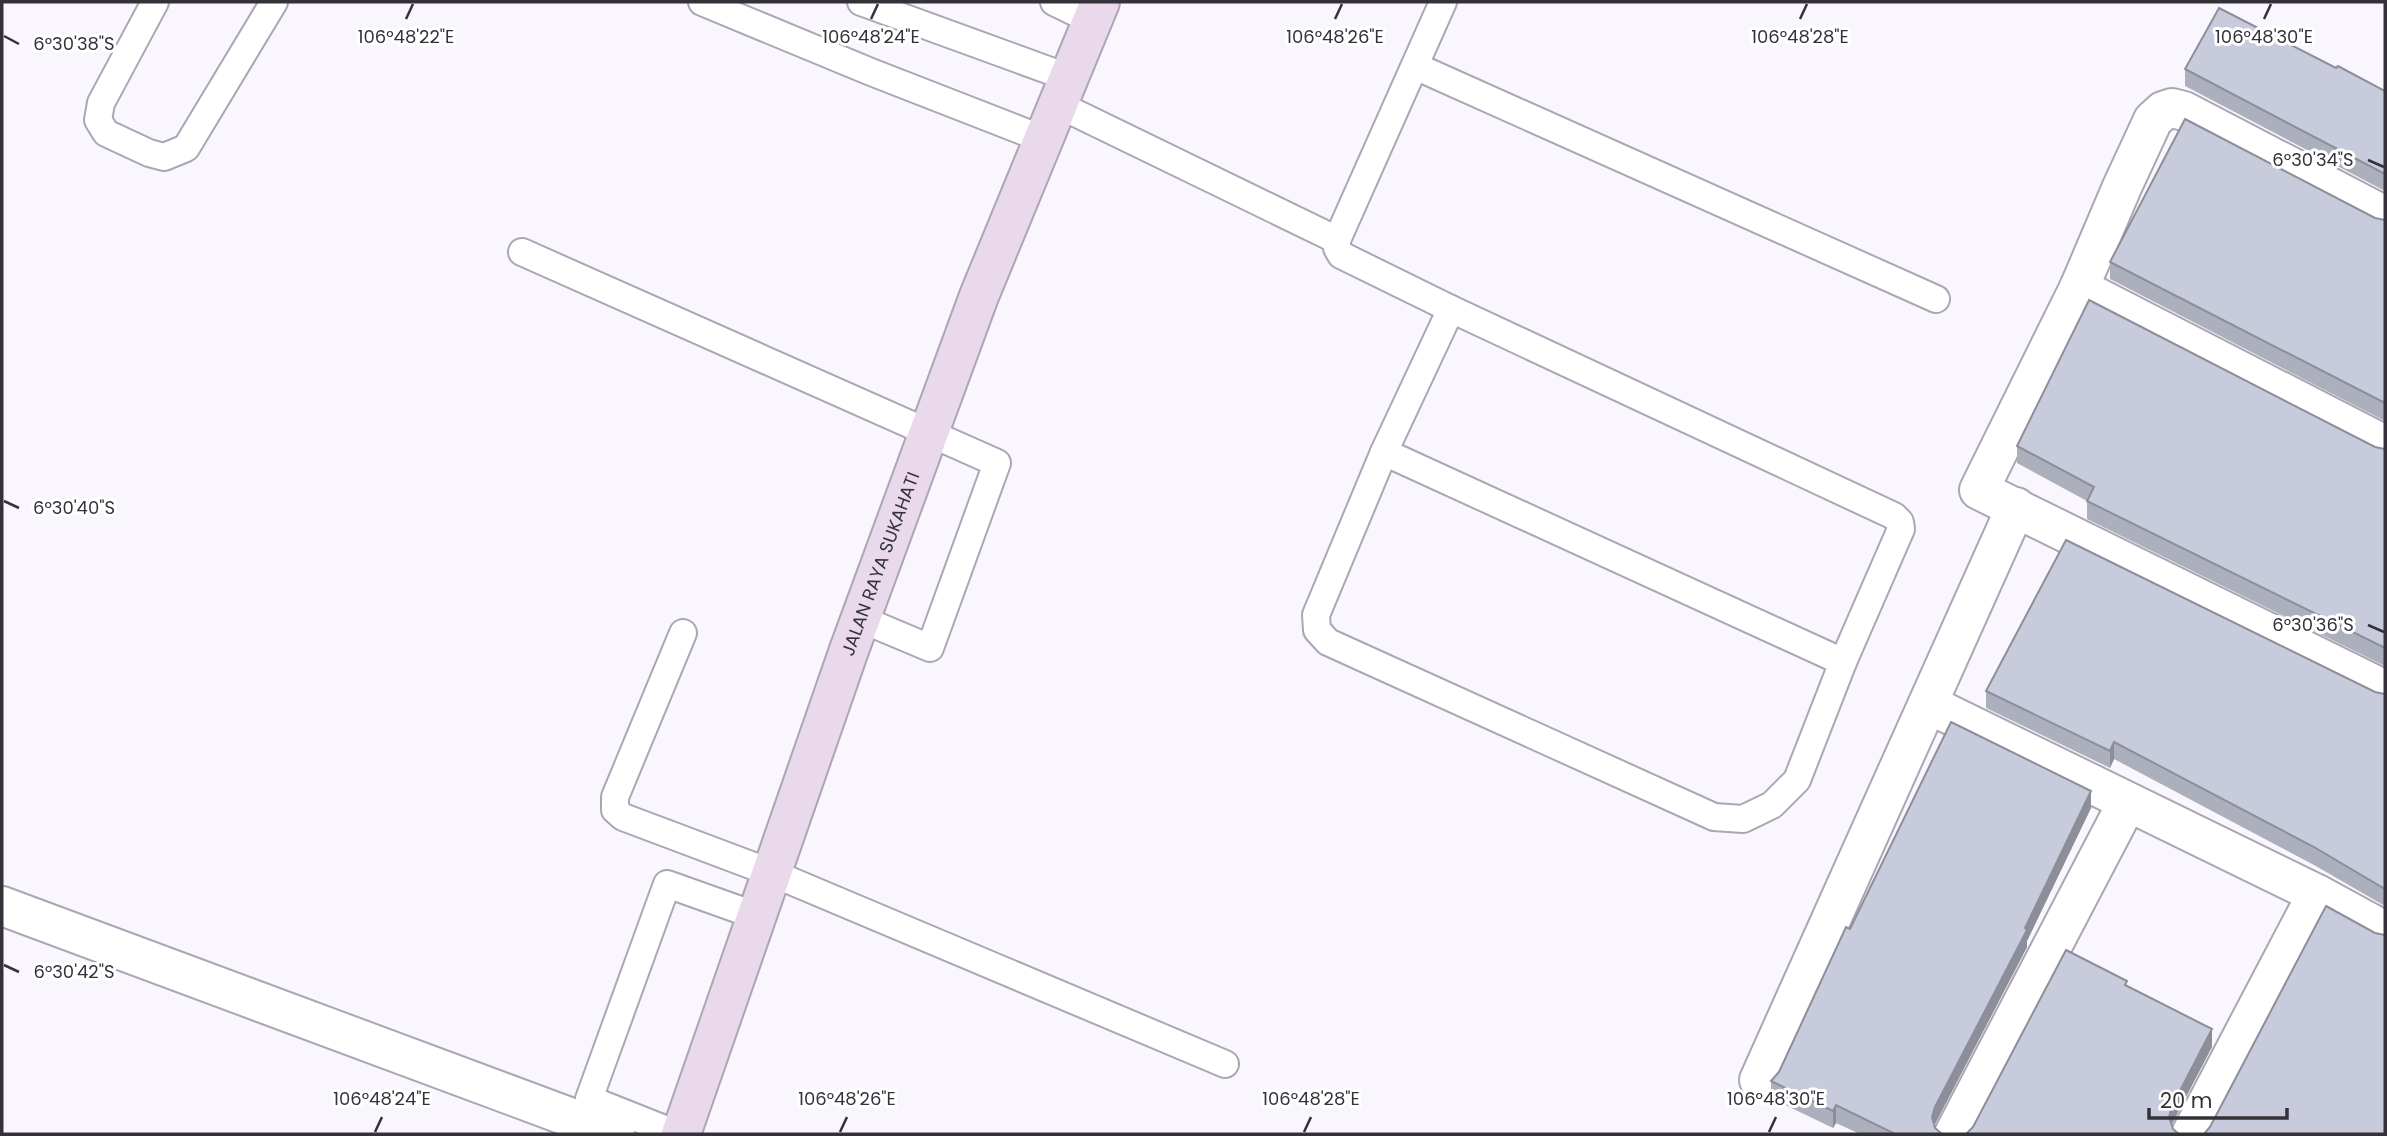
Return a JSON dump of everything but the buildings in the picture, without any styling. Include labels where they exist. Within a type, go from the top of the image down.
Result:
[{"type":"main road","name":"JALAN RAYA SUKAHATI","points":[[679,1134],[928,433],[979,296],[1095,11]]},
{"type":"street","points":[[2385,215],[2184,111],[2172,108],[2163,111],[2153,120],[2079,288],[1979,490],[2385,690]]},
{"type":"street","points":[[2079,288],[2385,445]]},
{"type":"street","points":[[1759,1080],[2016,507]]},
{"type":"street","points":[[1928,704],[2316,894],[2385,931]]},
{"type":"street","points":[[1954,1134],[2127,803]]},
{"type":"street","points":[[2191,1134],[2316,894]]},
{"type":"street","points":[[2,906],[615,1134]]},
{"type":"lane","points":[[155,2],[101,103],[98,120],[106,133],[164,157],[186,148],[274,2]]},
{"type":"lane","points":[[702,2],[1043,139]]},
{"type":"lane","points":[[861,2],[1062,90],[1337,240]]},
{"type":"lane","points":[[1054,2],[1095,11]]},
{"type":"lane","points":[[1443,2],[1337,240],[1337,248],[1342,255],[1451,309],[1894,516],[1900,522],[1901,529],[1843,662],[1797,780],[1772,805],[1742,819],[1714,817],[1328,642],[1317,630],[1316,615],[1384,453],[1451,309]]},
{"type":"lane","points":[[1415,66],[1936,299]]},
{"type":"lane","points":[[522,252],[997,463],[930,649],[861,619]]},
{"type":"lane","points":[[1384,453],[1843,662]]},
{"type":"lane","points":[[683,633],[615,797],[615,810],[623,817],[772,873],[1225,1064]]},
{"type":"lane","points":[[679,1134],[589,1099],[667,884],[757,916]]}]
